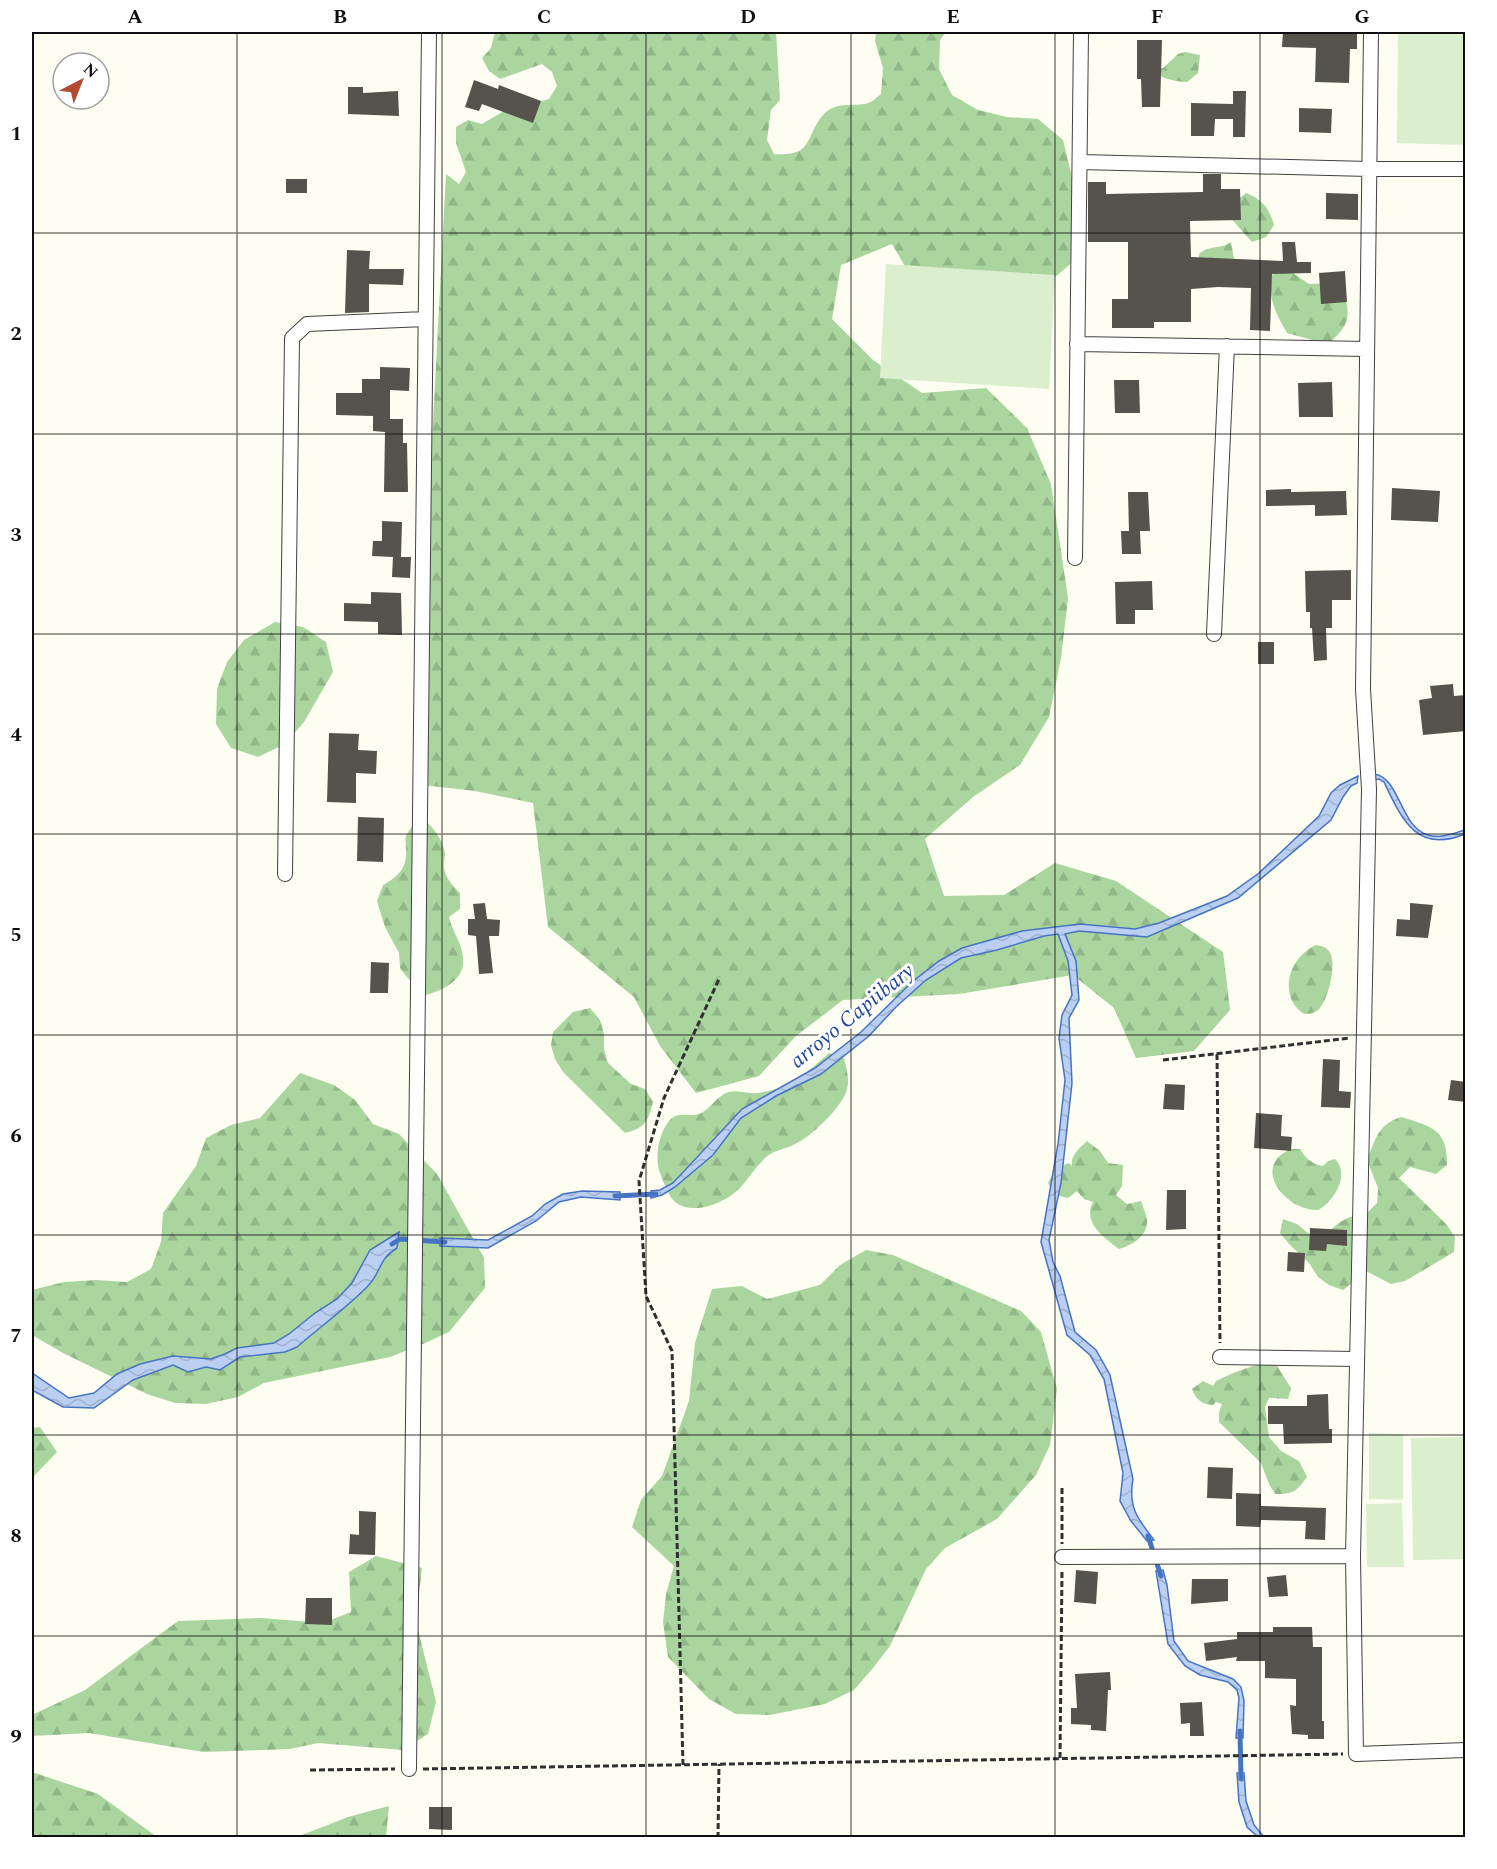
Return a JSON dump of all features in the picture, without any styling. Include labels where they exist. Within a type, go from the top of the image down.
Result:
[{"type":"street","points":[[409,1769],[429,32]]},
{"type":"street","points":[[1075,558],[1081,32]]},
{"type":"street","points":[[1371,32],[1363,689],[1368,789],[1353,1556],[1356,1754],[1466,1750]]},
{"type":"street","points":[[1080,162],[1466,169]]},
{"type":"street","points":[[285,874],[292,338],[307,324],[425,319]]},
{"type":"street","points":[[1077,344],[1367,349]]},
{"type":"street","points":[[1215,634],[1227,346]]},
{"type":"street","points":[[1220,1357],[1356,1359]]},
{"type":"street","points":[[1062,1557],[1353,1556]]},
{"type":"path","points":[[683,1764],[672,1351],[646,1296],[638,1189],[664,1098],[720,977]]},
{"type":"path","points":[[1163,1060],[1363,1037]]},
{"type":"path","points":[[1217,1054],[1220,1357]]},
{"type":"path","points":[[1060,1758],[1062,1488]]},
{"type":"path","points":[[310,1770],[1356,1754]]},
{"type":"path","points":[[718,1838],[719,1764]]},
{"type":"green space","points":[[495,32],[776,32],[780,100],[771,110],[767,140],[774,154],[787,154],[803,148],[828,110],[838,106],[867,103],[881,94],[883,68],[875,41],[876,32],[946,32],[940,40],[939,69],[952,95],[978,110],[1007,117],[1038,119],[1063,140],[1077,197],[1080,256],[1036,293],[920,292],[892,244],[841,265],[832,319],[873,360],[922,393],[986,388],[1027,428],[1051,484],[1068,598],[1061,658],[1049,717],[1020,765],[973,797],[925,839],[944,896],[1004,895],[1055,863],[1116,881],[1223,952],[1230,1010],[1194,1051],[1136,1058],[1114,1008],[1073,975],[959,994],[843,1000],[796,1036],[759,1076],[696,1093],[660,1046],[634,997],[548,927],[533,803],[475,791],[414,784],[446,174],[459,184],[466,172],[456,143],[456,127],[468,120],[482,124],[521,101],[535,103],[549,99],[557,86],[552,72],[542,64],[500,79],[489,71],[482,58],[491,48]]},
{"type":"green space","points":[[1398,32],[1465,32],[1465,145],[1397,143]]},
{"type":"green space","points":[[1185,52],[1200,55],[1198,73],[1187,82],[1167,79],[1148,70],[1163,68],[1178,54]]},
{"type":"green space","points":[[1246,193],[1264,205],[1274,225],[1266,237],[1252,242],[1228,215],[1235,202]]},
{"type":"green space","points":[[1231,242],[1234,259],[1224,269],[1199,261],[1199,254],[1203,251]]},
{"type":"green space","points":[[886,264],[1055,275],[1049,389],[880,378]]},
{"type":"green space","points":[[1284,267],[1309,284],[1338,283],[1346,301],[1348,316],[1342,330],[1327,344],[1287,333],[1276,312],[1271,292],[1272,275]]},
{"type":"green space","points":[[275,622],[303,627],[326,642],[333,672],[304,722],[285,744],[258,757],[231,748],[216,724],[217,689],[227,662],[244,640]]},
{"type":"green space","points":[[421,817],[433,828],[439,838],[444,848],[445,872],[460,893],[460,909],[449,917],[463,958],[463,966],[456,979],[436,992],[422,996],[400,968],[399,953],[385,927],[377,901],[383,885],[393,879],[403,868],[406,857],[406,836]]},
{"type":"green space","points":[[1316,945],[1327,949],[1332,956],[1331,981],[1325,999],[1318,1010],[1304,1014],[1291,997],[1290,977],[1299,958]]},
{"type":"green space","points":[[590,1008],[600,1020],[608,1063],[631,1084],[645,1089],[653,1102],[645,1123],[632,1131],[625,1133],[563,1072],[555,1059],[551,1045],[553,1032],[573,1012]]},
{"type":"green space","points":[[829,1053],[844,1058],[848,1085],[840,1104],[817,1128],[801,1141],[766,1157],[740,1188],[726,1199],[699,1208],[681,1206],[674,1201],[664,1184],[657,1160],[660,1139],[665,1126],[672,1118],[702,1112],[727,1092],[758,1093],[782,1087],[801,1077]]},
{"type":"green space","points":[[300,1073],[334,1085],[355,1100],[373,1124],[399,1134],[437,1174],[484,1258],[485,1288],[449,1332],[390,1357],[264,1383],[238,1397],[206,1404],[175,1403],[147,1394],[63,1353],[32,1335],[32,1290],[64,1282],[97,1280],[127,1282],[151,1269],[161,1242],[163,1213],[196,1166],[206,1138],[231,1125],[260,1118]]},
{"type":"green space","points":[[1401,1117],[1421,1123],[1441,1136],[1447,1165],[1436,1174],[1410,1167],[1399,1178],[1446,1224],[1455,1237],[1454,1252],[1405,1281],[1391,1284],[1364,1270],[1343,1290],[1329,1285],[1318,1277],[1309,1263],[1280,1233],[1283,1219],[1297,1224],[1319,1242],[1340,1222],[1367,1213],[1377,1203],[1378,1188],[1367,1160],[1378,1134],[1387,1124]]},
{"type":"green space","points":[[1087,1141],[1100,1151],[1108,1163],[1123,1165],[1122,1186],[1116,1195],[1127,1204],[1141,1201],[1146,1215],[1147,1226],[1142,1235],[1134,1242],[1119,1249],[1102,1235],[1093,1223],[1090,1210],[1093,1202],[1084,1199],[1077,1191],[1068,1198],[1055,1195],[1048,1183],[1055,1169],[1069,1163],[1072,1166],[1074,1155]]},
{"type":"green space","points":[[1291,1149],[1300,1149],[1304,1155],[1319,1165],[1323,1166],[1335,1159],[1339,1165],[1341,1179],[1335,1194],[1318,1210],[1294,1203],[1284,1196],[1277,1186],[1273,1176],[1273,1166],[1279,1157]]},
{"type":"green space","points":[[866,1250],[893,1255],[1021,1311],[1041,1332],[1057,1389],[1050,1445],[1036,1475],[997,1519],[945,1548],[926,1569],[890,1646],[854,1690],[825,1704],[770,1715],[736,1714],[709,1699],[668,1657],[663,1622],[666,1594],[674,1566],[632,1527],[641,1500],[662,1476],[689,1401],[695,1343],[712,1289],[742,1286],[767,1299],[820,1285],[840,1265]]},
{"type":"green space","points":[[1265,1364],[1277,1366],[1291,1388],[1288,1399],[1269,1398],[1265,1407],[1269,1437],[1281,1451],[1299,1461],[1307,1477],[1297,1489],[1286,1493],[1275,1494],[1261,1463],[1219,1422],[1222,1404],[1216,1402],[1213,1405],[1203,1402],[1195,1396],[1192,1389],[1203,1381],[1213,1386],[1216,1381],[1233,1373]]},
{"type":"green space","points":[[40,1427],[57,1452],[32,1478],[32,1428]]},
{"type":"green space","points":[[1369,1433],[1403,1434],[1403,1500],[1369,1499]]},
{"type":"green space","points":[[1465,1437],[1465,1559],[1413,1560],[1411,1438]]},
{"type":"green space","points":[[1402,1503],[1404,1567],[1367,1567],[1366,1504]]},
{"type":"green space","points":[[376,1556],[422,1568],[416,1622],[436,1702],[428,1734],[403,1750],[318,1743],[290,1749],[203,1752],[89,1733],[32,1736],[32,1715],[85,1690],[178,1621],[261,1618],[323,1623],[351,1612],[349,1572]]},
{"type":"green space","points":[[32,1772],[98,1794],[157,1837],[32,1837]]},
{"type":"green space","points":[[389,1806],[386,1837],[297,1837],[348,1817]]},
{"type":"water","points":[[1374,774],[1383,777],[1389,784],[1411,823],[1419,830],[1433,836],[1465,830],[1465,834],[1435,840],[1413,830],[1398,809],[1384,782],[1379,779],[1374,780]]},
{"type":"water","points":[[1358,776],[1357,783],[1351,786],[1343,797],[1331,820],[1238,898],[1147,937],[1079,931],[1065,934],[1076,961],[1079,1000],[1069,1018],[1072,1083],[1061,1183],[1049,1240],[1053,1262],[1060,1276],[1075,1332],[1096,1350],[1110,1375],[1133,1479],[1133,1505],[1135,1512],[1154,1540],[1147,1541],[1131,1521],[1120,1501],[1123,1473],[1104,1379],[1090,1355],[1067,1335],[1041,1242],[1058,1144],[1065,1080],[1059,1038],[1062,1015],[1072,995],[1068,961],[1058,934],[961,958],[926,980],[869,1036],[821,1074],[776,1096],[741,1118],[713,1155],[675,1187],[662,1195],[651,1198],[651,1191],[660,1190],[673,1183],[742,1109],[815,1068],[861,1032],[912,982],[939,961],[962,948],[1022,931],[1080,924],[1135,929],[1159,923],[1227,896],[1259,873],[1319,816],[1331,793],[1340,785]]},
{"type":"water","points":[[582,1191],[620,1192],[620,1200],[581,1197],[559,1202],[536,1221],[488,1248],[440,1246],[440,1238],[488,1240],[532,1216],[545,1204],[563,1194]]},
{"type":"water","points":[[399,1232],[397,1248],[386,1257],[371,1282],[350,1303],[297,1347],[285,1352],[240,1357],[220,1370],[206,1367],[188,1372],[173,1365],[133,1380],[94,1408],[63,1407],[32,1390],[32,1373],[69,1398],[94,1393],[117,1374],[140,1364],[173,1356],[211,1359],[237,1348],[274,1343],[337,1299],[352,1283],[370,1250]]},
{"type":"water","points":[[1163,1570],[1174,1641],[1188,1661],[1233,1679],[1241,1687],[1244,1701],[1243,1738],[1236,1738],[1239,1698],[1237,1690],[1228,1682],[1200,1675],[1185,1666],[1168,1644],[1156,1571]]},
{"type":"water","points":[[1237,1773],[1244,1773],[1246,1801],[1254,1825],[1264,1837],[1258,1837],[1247,1827],[1239,1802]]},
{"type":"building","points":[[1283,32],[1357,32],[1357,49],[1350,49],[1349,83],[1315,82],[1316,48],[1282,47]]},
{"type":"building","points":[[1137,40],[1162,40],[1160,107],[1142,107],[1141,79],[1137,79]]},
{"type":"building","points":[[474,80],[498,89],[499,85],[541,101],[533,123],[482,104],[479,111],[465,107]]},
{"type":"building","points":[[348,87],[363,87],[363,93],[398,91],[399,116],[348,114]]},
{"type":"building","points":[[1233,91],[1246,91],[1245,137],[1233,137],[1233,119],[1215,119],[1214,136],[1191,136],[1191,103],[1233,104]]},
{"type":"building","points":[[1299,108],[1332,109],[1331,133],[1299,132]]},
{"type":"building","points":[[1203,174],[1221,174],[1221,189],[1240,189],[1241,220],[1190,221],[1191,257],[1283,261],[1282,242],[1295,242],[1297,262],[1311,262],[1311,273],[1272,274],[1270,331],[1250,330],[1251,288],[1218,287],[1191,289],[1191,322],[1154,322],[1154,328],[1112,328],[1112,299],[1128,299],[1128,242],[1088,242],[1088,182],[1106,182],[1106,194],[1203,192]]},
{"type":"building","points":[[286,179],[307,179],[307,193],[286,193]]},
{"type":"building","points":[[1326,193],[1358,194],[1358,220],[1326,219]]},
{"type":"building","points":[[347,250],[370,251],[369,269],[404,269],[403,285],[369,284],[369,312],[345,313]]},
{"type":"building","points":[[1345,271],[1347,302],[1321,304],[1319,273]]},
{"type":"building","points":[[380,367],[410,368],[409,391],[390,390],[390,419],[403,419],[403,443],[407,443],[408,492],[384,492],[385,432],[373,431],[373,416],[336,415],[336,393],[362,393],[362,379],[380,379]]},
{"type":"building","points":[[1114,380],[1139,380],[1140,413],[1115,413]]},
{"type":"building","points":[[1332,382],[1333,417],[1299,417],[1298,383]]},
{"type":"building","points":[[1392,488],[1440,491],[1438,522],[1391,520]]},
{"type":"building","points":[[1291,489],[1291,492],[1346,491],[1347,515],[1315,516],[1315,505],[1266,506],[1266,490]]},
{"type":"building","points":[[1128,492],[1148,492],[1150,531],[1140,531],[1141,554],[1122,554],[1121,531],[1129,531]]},
{"type":"building","points":[[382,521],[402,522],[401,557],[411,557],[410,578],[392,577],[393,557],[372,556],[373,541],[382,541]]},
{"type":"building","points":[[1351,570],[1351,600],[1332,600],[1332,628],[1326,628],[1327,660],[1314,661],[1310,612],[1306,612],[1305,571]]},
{"type":"building","points":[[1152,581],[1153,610],[1135,610],[1135,624],[1116,624],[1115,582]]},
{"type":"building","points":[[371,592],[401,593],[402,635],[378,634],[378,622],[344,621],[344,603],[371,604]]},
{"type":"building","points":[[1258,642],[1274,642],[1274,664],[1258,664]]},
{"type":"building","points":[[1453,684],[1454,696],[1466,695],[1466,731],[1423,735],[1419,700],[1432,698],[1430,686]]},
{"type":"building","points":[[329,733],[359,734],[358,750],[377,751],[376,774],[356,773],[356,803],[327,802]]},
{"type":"building","points":[[358,817],[384,818],[383,862],[357,861]]},
{"type":"building","points":[[485,903],[487,919],[500,920],[499,936],[489,936],[493,973],[479,974],[476,936],[468,935],[468,919],[475,919],[473,904]]},
{"type":"building","points":[[1410,903],[1433,905],[1428,938],[1396,936],[1397,919],[1410,920]]},
{"type":"building","points":[[371,962],[389,963],[388,993],[370,993]]},
{"type":"building","points":[[1323,1059],[1340,1060],[1339,1091],[1351,1092],[1350,1108],[1321,1107]]},
{"type":"building","points":[[1451,1080],[1466,1082],[1466,1102],[1448,1100]]},
{"type":"building","points":[[1165,1084],[1185,1085],[1184,1110],[1163,1109]]},
{"type":"building","points":[[1256,1113],[1282,1115],[1281,1136],[1292,1137],[1291,1151],[1254,1148]]},
{"type":"building","points":[[1167,1190],[1186,1190],[1186,1229],[1166,1230]]},
{"type":"building","points":[[1310,1228],[1347,1230],[1347,1246],[1327,1244],[1326,1251],[1309,1250]]},
{"type":"building","points":[[1288,1252],[1305,1253],[1304,1272],[1287,1271]]},
{"type":"building","points":[[1328,1394],[1329,1429],[1332,1429],[1332,1443],[1284,1444],[1283,1424],[1268,1424],[1268,1406],[1307,1406],[1307,1395]]},
{"type":"building","points":[[1208,1467],[1233,1468],[1232,1499],[1207,1498]]},
{"type":"building","points":[[1236,1493],[1261,1494],[1261,1506],[1326,1508],[1325,1540],[1305,1539],[1306,1521],[1261,1520],[1260,1527],[1236,1526]]},
{"type":"building","points":[[359,1511],[376,1512],[375,1555],[349,1554],[350,1534],[359,1535]]},
{"type":"building","points":[[1076,1570],[1098,1572],[1096,1604],[1074,1602]]},
{"type":"building","points":[[1286,1575],[1288,1596],[1269,1597],[1267,1577]]},
{"type":"building","points":[[1192,1579],[1228,1579],[1228,1601],[1191,1604]]},
{"type":"building","points":[[306,1598],[332,1598],[332,1625],[305,1624]]},
{"type":"building","points":[[1273,1627],[1312,1627],[1313,1647],[1322,1647],[1324,1739],[1308,1739],[1308,1735],[1292,1734],[1290,1705],[1296,1706],[1296,1679],[1265,1678],[1265,1661],[1236,1661],[1237,1657],[1206,1661],[1204,1643],[1237,1639],[1237,1632],[1273,1632]]},
{"type":"building","points":[[1110,1672],[1111,1690],[1108,1690],[1106,1731],[1091,1730],[1091,1725],[1071,1724],[1071,1708],[1077,1708],[1075,1674]]},
{"type":"building","points":[[1202,1702],[1204,1736],[1190,1736],[1190,1723],[1181,1724],[1180,1703]]},
{"type":"building","points":[[429,1807],[452,1807],[452,1830],[429,1829]]},
{"type":"waterway","name":"arroyo Capiibary","points":[[615,1196],[656,1194]]},
{"type":"waterway","name":"arroyo Capiibary","points":[[392,1244],[400,1239],[445,1242]]},
{"type":"waterway","points":[[1148,1536],[1161,1576]]},
{"type":"waterway","points":[[1240,1731],[1241,1779]]}]
